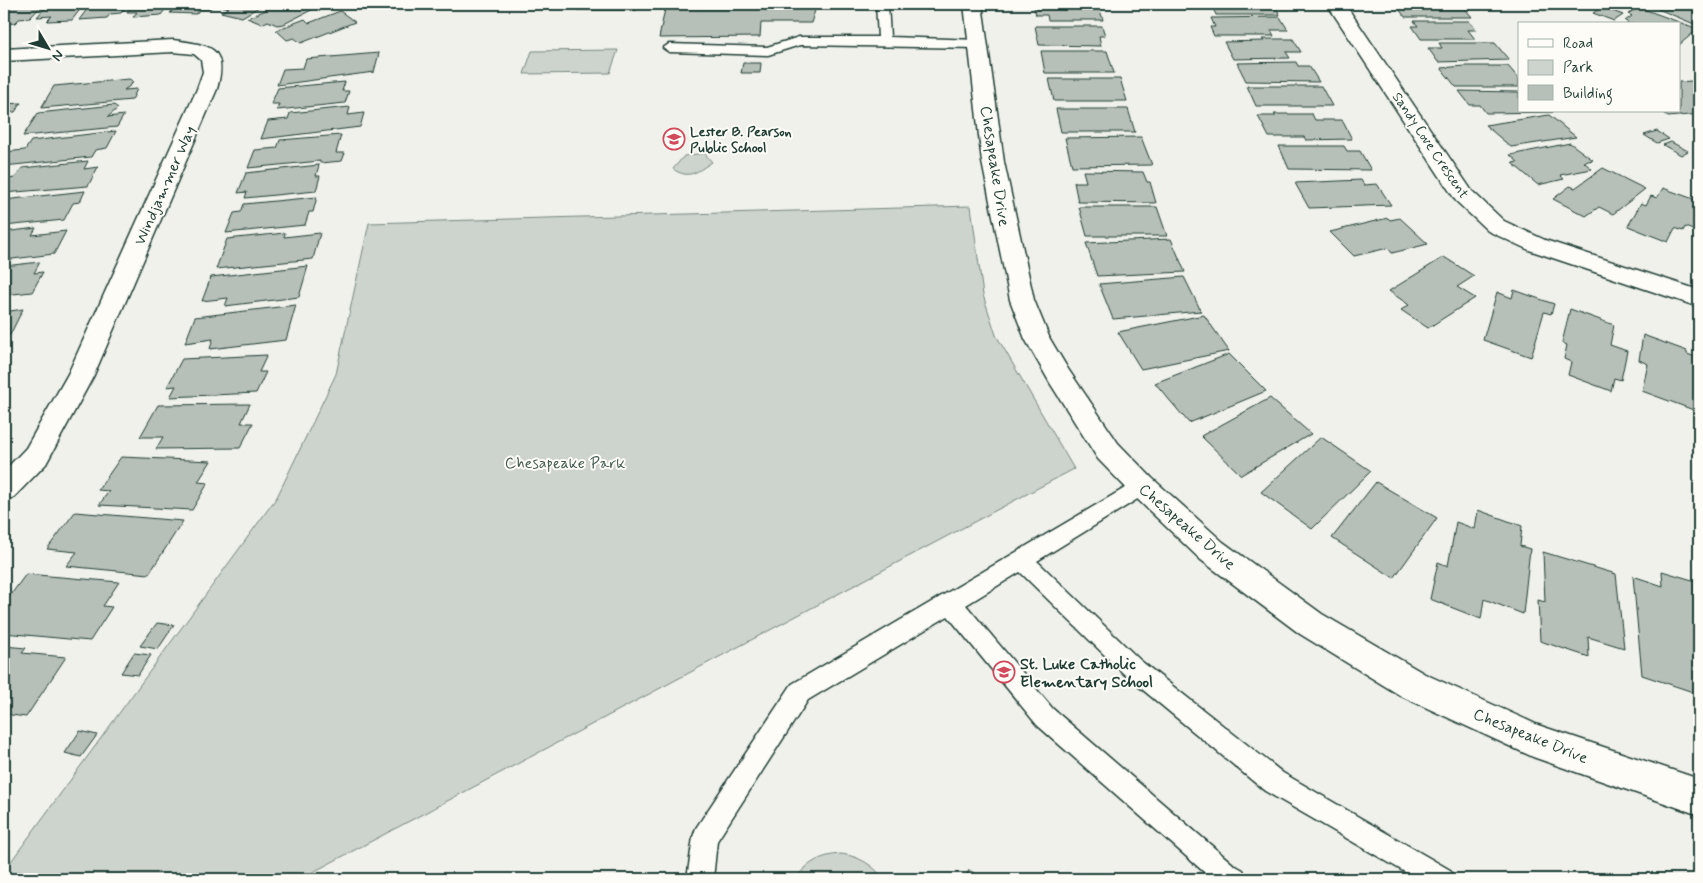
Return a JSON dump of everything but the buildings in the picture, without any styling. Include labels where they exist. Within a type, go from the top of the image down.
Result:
[{"type":"street","name":"Chesapeake Drive","points":[[973,4],[993,162],[1022,300],[1038,340],[1108,451],[1142,486],[1212,550],[1312,624],[1413,685],[1533,740],[1699,798]]},
{"type":"street","name":"Sandy Cove Crescent","points":[[1336,4],[1464,196],[1496,226],[1537,245],[1699,299]]},
{"type":"street","name":"Windjammer Way","points":[[4,55],[173,46],[199,49],[210,58],[212,72],[82,375],[36,456],[4,489]]},
{"type":"lane","points":[[882,4],[884,41]]},
{"type":"lane","points":[[670,48],[768,51],[798,41],[978,44]]},
{"type":"lane","points":[[700,879],[705,837],[800,692],[951,603],[1142,486]]},
{"type":"lane","points":[[1022,560],[1133,668],[1274,782],[1441,879]]},
{"type":"lane","points":[[951,603],[1045,717],[1225,874],[1234,879]]},
{"type":"green space","points":[[618,50],[610,73],[524,74],[532,51]]},
{"type":"green space","points":[[704,153],[712,162],[697,172],[684,174],[673,169],[684,156]]},
{"type":"green space","name":"Chesapeake Park","points":[[971,206],[983,295],[996,335],[1074,469],[300,879],[4,879],[4,871],[277,497],[336,374],[369,223]]},
{"type":"green space","points":[[841,854],[865,862],[884,879],[795,879],[804,868],[815,861],[827,856]]},
{"type":"place","name":"Lester B. Pearson Public School","points":[[674,139]]},
{"type":"place","name":"St. Luke Catholic Elementary School","points":[[1004,672]]}]
